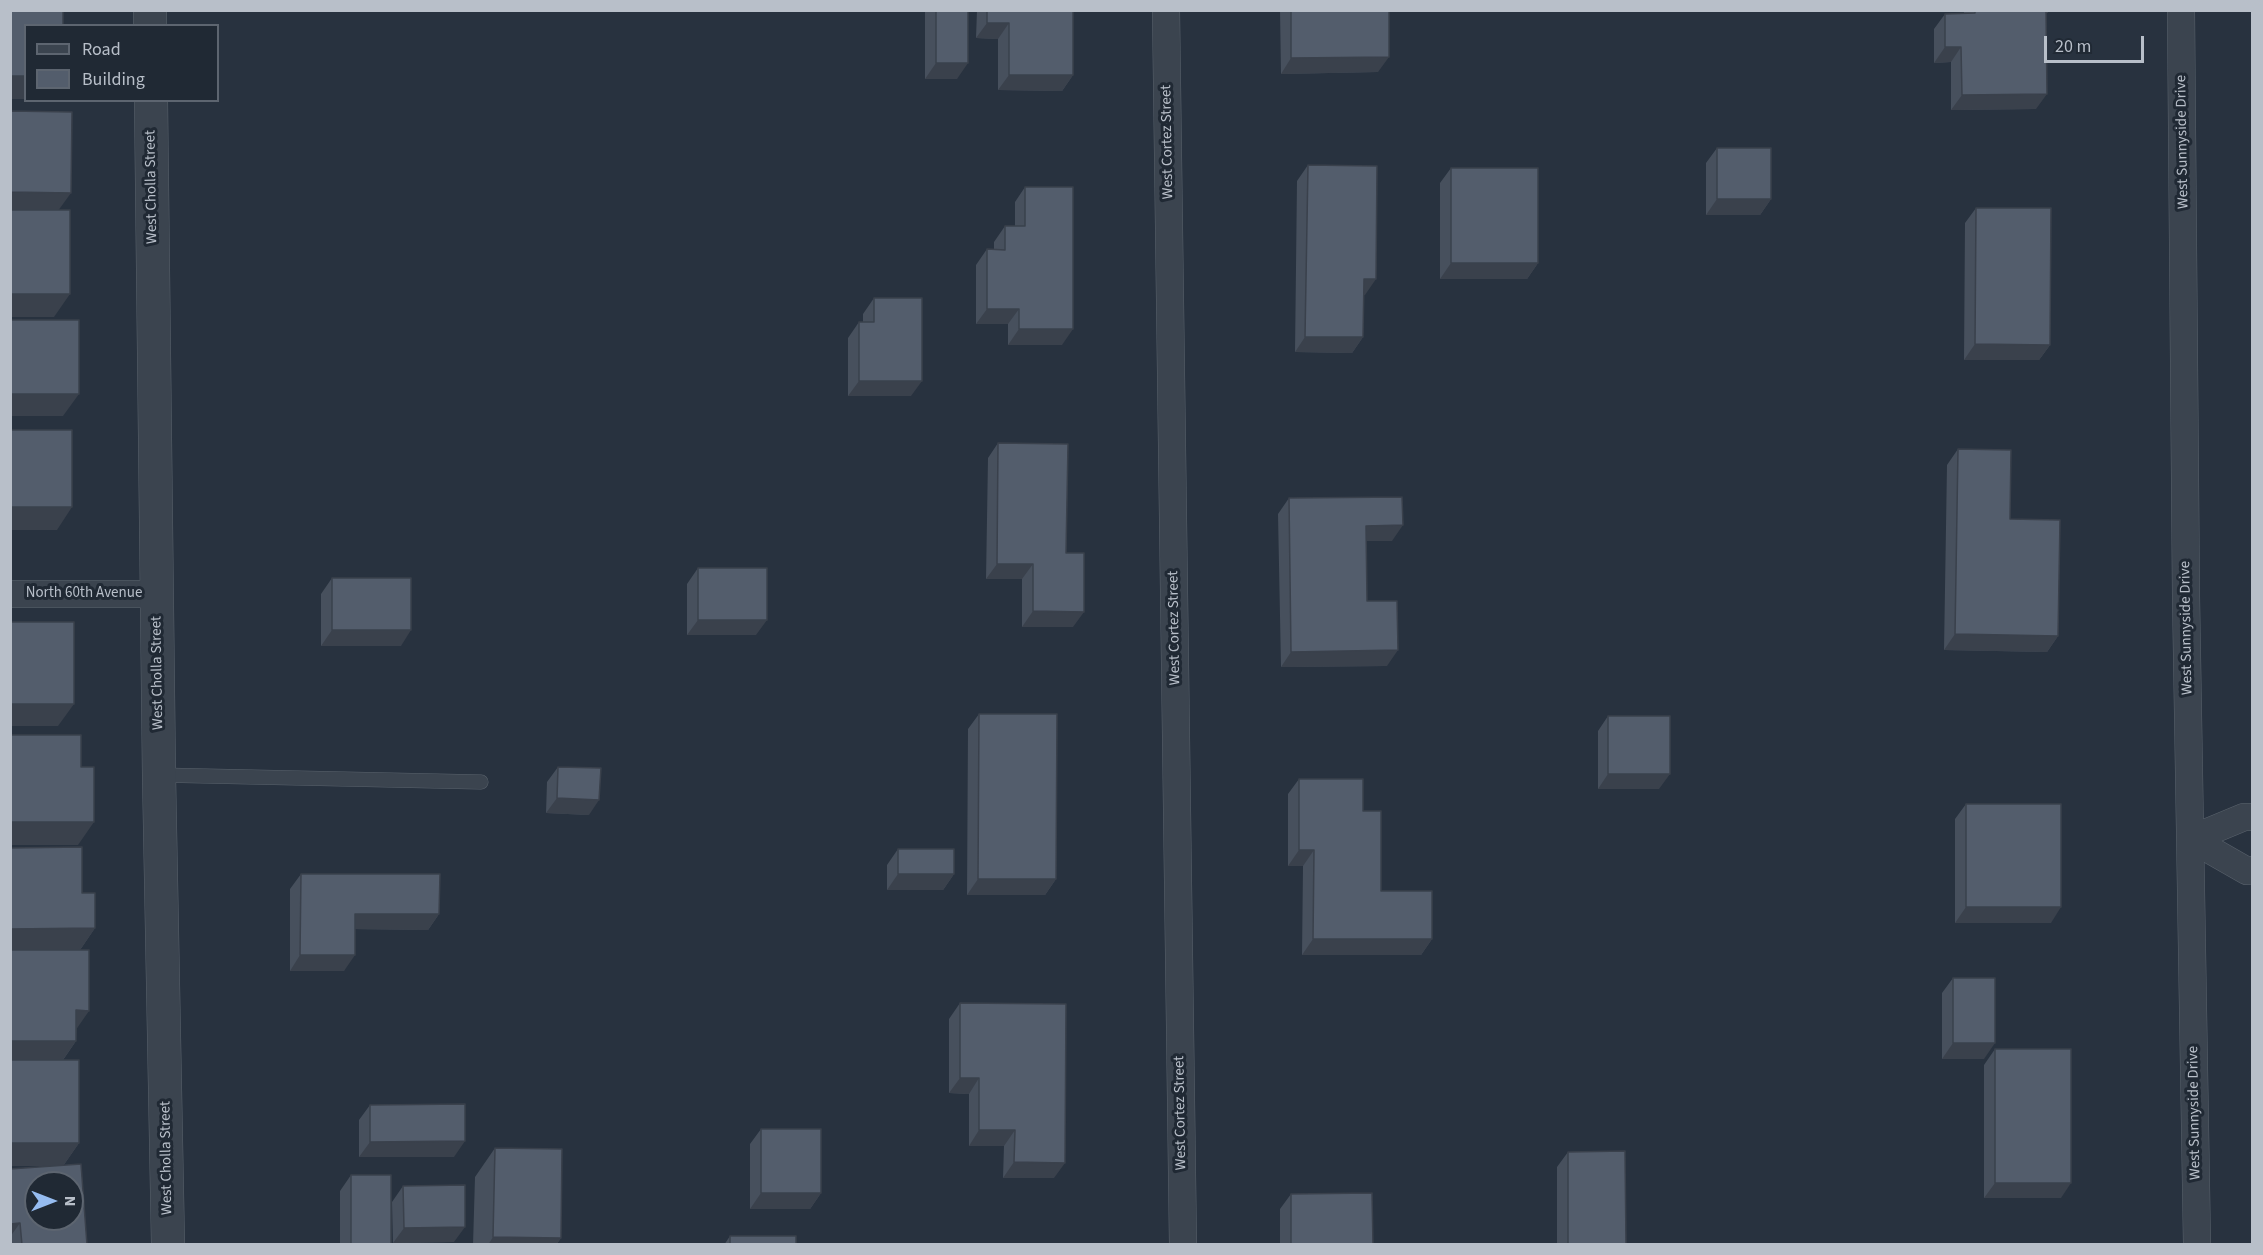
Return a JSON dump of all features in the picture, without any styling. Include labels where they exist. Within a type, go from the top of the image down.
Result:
[{"type":"street","name":"West Cortez Street","points":[[1166,10],[1183,1245]]},
{"type":"street","name":"West Sunnyside Drive","points":[[2181,10],[2197,1245]]},
{"type":"street","name":"West Cholla Street","points":[[151,102],[159,775],[168,1245]]},
{"type":"street","name":"North 60th Avenue","points":[[10,594],[157,594]]},
{"type":"street","points":[[2191,839],[2244,817],[2253,817]]},
{"type":"street","points":[[2191,839],[2247,871],[2253,870]]},
{"type":"lane","points":[[159,775],[481,782]]},
{"type":"building","points":[[10,10],[63,10],[63,24],[24,24],[24,76],[10,76]]},
{"type":"building","points":[[936,10],[968,10],[968,63],[936,63]]},
{"type":"building","points":[[987,10],[1073,10],[1073,75],[1009,75],[1009,23],[987,23]]},
{"type":"building","points":[[1291,10],[1389,10],[1389,57],[1291,58]]},
{"type":"building","points":[[1975,10],[2046,10],[2047,94],[1962,95],[1961,47],[1945,47],[1945,14],[1975,13]]},
{"type":"building","points":[[10,111],[72,112],[71,193],[10,192]]},
{"type":"building","points":[[1717,148],[1771,148],[1771,199],[1717,199]]},
{"type":"building","points":[[1308,165],[1377,166],[1376,279],[1364,279],[1363,337],[1305,337]]},
{"type":"building","points":[[1451,168],[1538,168],[1538,263],[1451,263]]},
{"type":"building","points":[[1025,187],[1073,187],[1073,329],[1019,329],[1019,309],[987,309],[987,249],[1005,250],[1005,226],[1025,226]]},
{"type":"building","points":[[1976,208],[2051,208],[2050,345],[1975,344]]},
{"type":"building","points":[[10,210],[70,210],[70,294],[10,294]]},
{"type":"building","points":[[874,298],[922,298],[922,381],[859,381],[859,322],[874,322]]},
{"type":"building","points":[[10,320],[79,320],[79,394],[10,394]]},
{"type":"building","points":[[10,430],[72,430],[72,507],[10,507]]},
{"type":"building","points":[[998,443],[1068,444],[1066,553],[1084,553],[1084,612],[1033,611],[1033,564],[997,564]]},
{"type":"building","points":[[1958,449],[2011,450],[2010,519],[2060,520],[2058,636],[1955,634]]},
{"type":"building","points":[[1402,497],[1403,525],[1366,526],[1367,601],[1397,601],[1398,650],[1291,652],[1289,498]]},
{"type":"building","points":[[698,568],[767,568],[767,620],[698,620]]},
{"type":"building","points":[[332,578],[411,578],[411,630],[332,630]]},
{"type":"building","points":[[10,622],[74,622],[74,704],[10,704]]},
{"type":"building","points":[[979,714],[1057,714],[1056,879],[978,879]]},
{"type":"building","points":[[1608,716],[1670,716],[1670,774],[1608,774]]},
{"type":"building","points":[[10,735],[81,735],[81,767],[94,767],[94,822],[10,822]]},
{"type":"building","points":[[558,767],[601,768],[599,800],[557,798]]},
{"type":"building","points":[[1299,779],[1363,779],[1363,811],[1381,811],[1381,891],[1432,891],[1432,939],[1313,939],[1314,850],[1299,850]]},
{"type":"building","points":[[1966,804],[2061,804],[2061,907],[1966,907]]},
{"type":"building","points":[[82,847],[82,893],[95,893],[95,928],[10,929],[10,848]]},
{"type":"building","points":[[898,849],[954,849],[954,874],[898,874]]},
{"type":"building","points":[[301,874],[440,874],[439,914],[355,914],[355,955],[300,955]]},
{"type":"building","points":[[10,950],[89,950],[89,1011],[76,1010],[76,1041],[10,1041]]},
{"type":"building","points":[[1953,978],[1995,978],[1995,1043],[1953,1043]]},
{"type":"building","points":[[960,1003],[1066,1004],[1065,1163],[1014,1162],[1015,1130],[979,1130],[979,1078],[960,1078]]},
{"type":"building","points":[[1995,1049],[2071,1049],[2071,1183],[1995,1183]]},
{"type":"building","points":[[10,1060],[79,1060],[79,1143],[10,1143]]},
{"type":"building","points":[[465,1104],[465,1141],[370,1142],[370,1105]]},
{"type":"building","points":[[761,1129],[821,1129],[821,1193],[761,1193]]},
{"type":"building","points":[[495,1148],[562,1149],[561,1238],[493,1237]]},
{"type":"building","points":[[1625,1151],[1626,1245],[1568,1245],[1568,1152]]},
{"type":"building","points":[[81,1164],[82,1171],[24,1171],[24,1231],[84,1231],[84,1204],[87,1245],[22,1245],[20,1223],[10,1224],[10,1169]]},
{"type":"building","points":[[351,1175],[391,1175],[391,1245],[351,1245]]},
{"type":"building","points":[[465,1185],[465,1227],[404,1228],[403,1186]]},
{"type":"building","points":[[1372,1193],[1373,1245],[1291,1245],[1291,1194]]},
{"type":"building","points":[[730,1236],[796,1236],[796,1245],[730,1245]]}]
